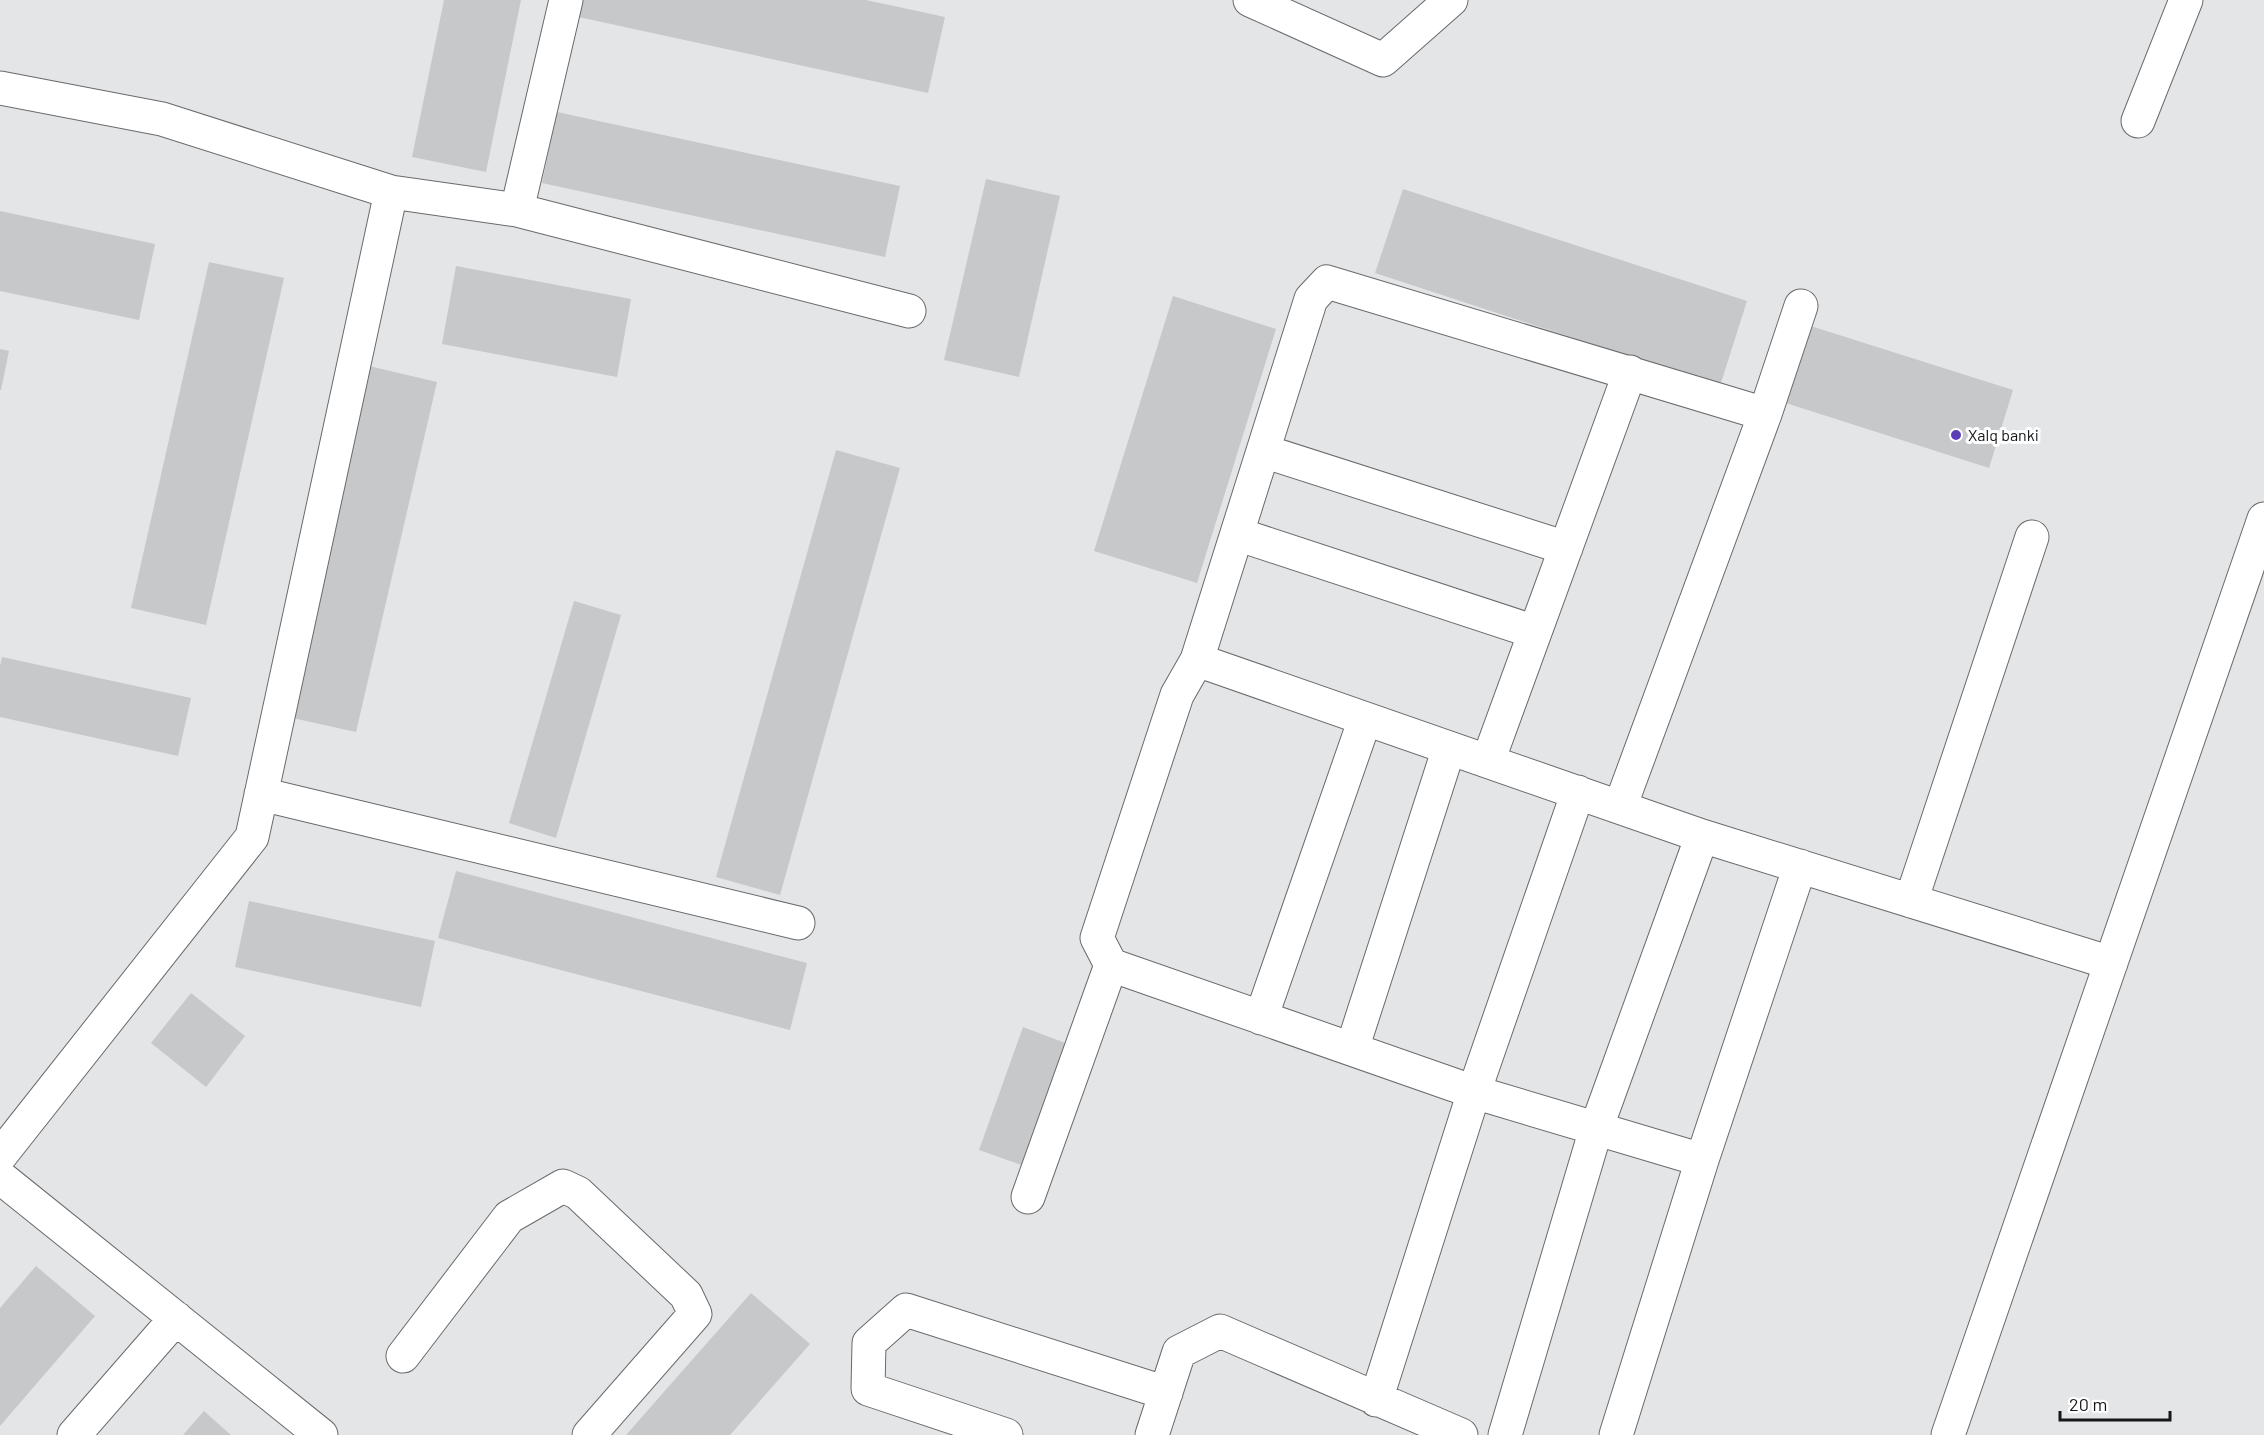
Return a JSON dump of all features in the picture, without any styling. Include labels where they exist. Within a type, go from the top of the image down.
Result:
[{"type":"street","points":[[517,210],[566,0]]},
{"type":"street","points":[[1250,0],[1383,60],[1451,0]]},
{"type":"street","points":[[2138,121],[2186,0]]},
{"type":"street","points":[[0,88],[162,119],[391,192],[517,210],[909,311]]},
{"type":"street","points":[[0,1156],[252,837],[391,192]]},
{"type":"street","points":[[1702,1160],[1474,1092],[1111,965],[1096,938],[1177,695],[1197,660],[1311,299],[1326,282],[1765,414]]},
{"type":"street","points":[[1620,807],[1765,414],[1801,306]]},
{"type":"street","points":[[1488,761],[1630,372]]},
{"type":"street","points":[[1263,451],[1566,548]]},
{"type":"street","points":[[1948,1435],[2111,963],[2251,597],[2264,519]]},
{"type":"street","points":[[1237,534],[1535,632]]},
{"type":"street","points":[[1911,901],[2032,537]]},
{"type":"street","points":[[1197,660],[1702,836],[2111,963]]},
{"type":"street","points":[[1262,1018],[1365,719]]},
{"type":"street","points":[[1352,1049],[1449,748]]},
{"type":"street","points":[[1376,1400],[1474,1092],[1578,792]]},
{"type":"street","points":[[261,794],[798,923]]},
{"type":"street","points":[[1504,1435],[1596,1129],[1702,836]]},
{"type":"street","points":[[1616,1435],[1702,1160],[1800,866]]},
{"type":"street","points":[[1028,1197],[1111,965]]},
{"type":"street","points":[[0,1177],[321,1435]]},
{"type":"street","points":[[403,1356],[509,1218],[563,1186],[578,1193],[686,1295],[695,1314],[589,1435]]},
{"type":"street","points":[[1006,1435],[868,1389],[869,1344],[906,1310],[1166,1393]]},
{"type":"street","points":[[74,1435],[176,1318]]},
{"type":"street","points":[[1152,1435],[1179,1352],[1220,1331],[1461,1435]]},
{"type":"building","points":[[444,0],[521,0],[486,172],[412,157]]},
{"type":"building","points":[[578,0],[866,0],[945,17],[928,93],[574,16]]},
{"type":"building","points":[[557,112],[900,186],[885,257],[542,183]]},
{"type":"building","points":[[986,179],[1060,196],[1019,377],[944,360]]},
{"type":"building","points":[[1403,189],[1747,301],[1720,386],[1375,273]]},
{"type":"building","points":[[0,211],[155,244],[139,320],[0,291]]},
{"type":"building","points":[[209,262],[284,278],[206,625],[131,608]]},
{"type":"building","points":[[456,266],[631,299],[617,377],[442,344]]},
{"type":"building","points":[[1173,296],[1276,329],[1197,583],[1094,551]]},
{"type":"building","points":[[1798,322],[2013,390],[1989,468],[1773,399]]},
{"type":"building","points":[[0,349],[9,351],[1,390],[0,390]]},
{"type":"building","points":[[369,366],[437,382],[356,732],[288,717]]},
{"type":"building","points":[[836,450],[900,468],[780,895],[716,877]]},
{"type":"building","points":[[574,601],[621,615],[556,838],[509,823]]},
{"type":"building","points":[[2,657],[191,698],[178,756],[0,717]]},
{"type":"building","points":[[456,871],[807,963],[790,1030],[438,938]]},
{"type":"building","points":[[249,901],[435,941],[421,1007],[235,967]]},
{"type":"building","points":[[191,993],[245,1036],[206,1087],[151,1043]]},
{"type":"building","points":[[1023,1027],[1068,1044],[1024,1166],[979,1150]]},
{"type":"building","points":[[36,1266],[95,1316],[0,1426],[0,1308]]},
{"type":"building","points":[[751,1293],[810,1344],[730,1435],[626,1435]]},
{"type":"building","points":[[204,1411],[231,1435],[183,1435]]},
{"type":"place","name":"Xalq banki","points":[[1956,435]]}]
